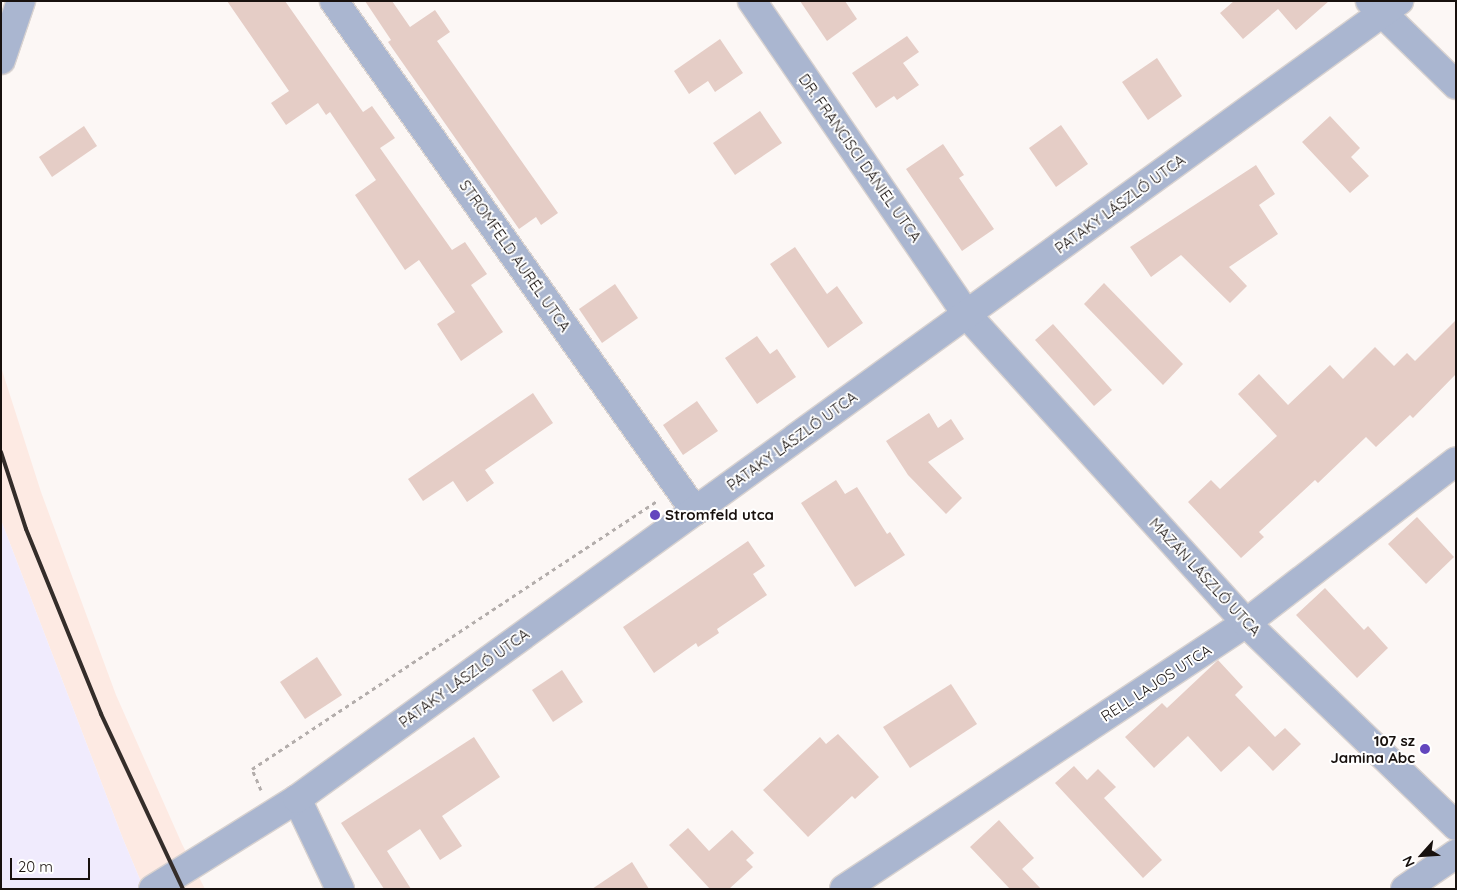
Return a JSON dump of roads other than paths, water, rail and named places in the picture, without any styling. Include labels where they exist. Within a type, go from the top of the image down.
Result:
[{"type":"street","points":[[1,60],[21,1]]},
{"type":"street","name":"STROMFELD AURÉL UTCA","points":[[334,1],[695,511]]},
{"type":"street","name":"DR. FRANCISCI DÁNIEL UTCA","points":[[752,1],[967,314]]},
{"type":"street","points":[[1384,6],[1456,85]]},
{"type":"street","name":"PATAKY LÁSZLÓ UTCA","points":[[153,889],[297,799],[967,314],[1384,6]]},
{"type":"street","name":"MAZÁN LÁSZLÓ UTCA","points":[[967,314],[1246,623],[1456,826]]},
{"type":"street","name":"RELL LAJOS UTCA","points":[[844,889],[1246,623],[1456,461]]},
{"type":"street","points":[[297,799],[340,889]]},
{"type":"street","points":[[1405,889],[1456,854]]},
{"type":"railway","points":[[1,452],[26,529],[101,714],[183,889]]},
{"type":"place","name":"Stromfeld utca","points":[[655,515]]},
{"type":"place","name":"107 sz Jamina Abc","points":[[1425,749]]}]
